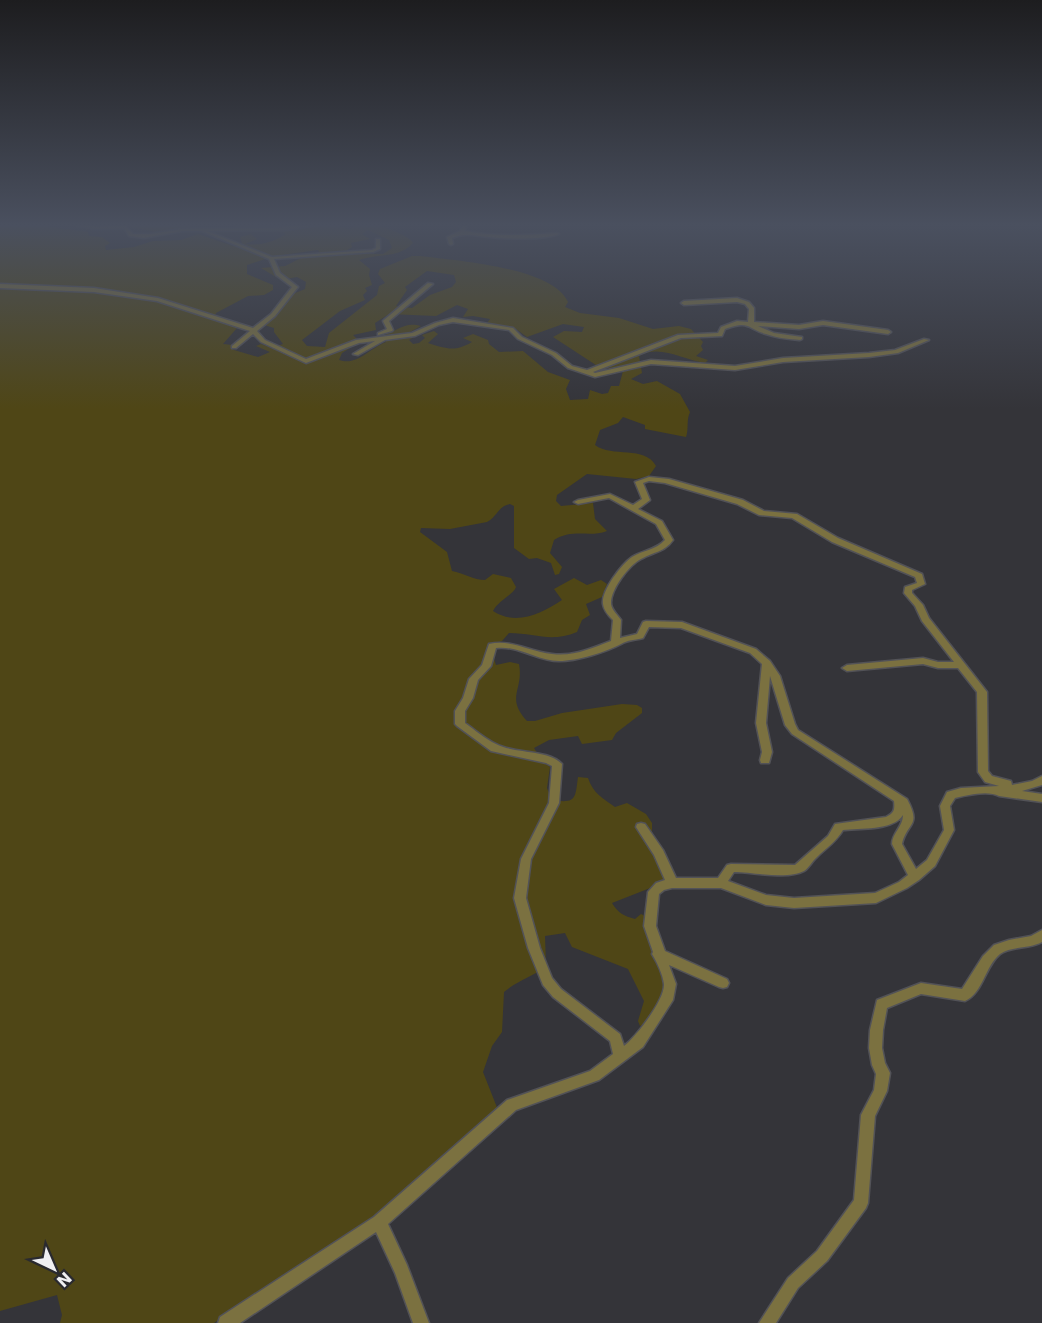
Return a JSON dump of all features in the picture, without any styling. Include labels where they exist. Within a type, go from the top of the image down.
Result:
[{"type":"street","points":[[0,286],[94,290],[158,300],[253,330],[263,341],[306,361],[389,331],[386,321],[428,286]]},
{"type":"street","points":[[234,347],[273,315],[295,287],[293,286]]},
{"type":"street","points":[[684,303],[742,302],[752,309],[751,323]]},
{"type":"street","points":[[364,339],[413,335],[449,321],[499,327],[510,329],[520,338],[547,350],[570,367],[585,373],[603,375],[651,362],[735,368],[783,360],[869,356],[896,352],[926,340]]},
{"type":"street","points":[[751,323],[765,333],[800,338]]},
{"type":"street","points":[[585,373],[680,336],[717,336],[723,333],[722,329],[732,324],[751,323],[799,327],[823,323],[888,332]]},
{"type":"street","points":[[356,354],[385,337]]},
{"type":"street","points":[[634,508],[646,500],[639,482],[649,479],[666,481],[740,502],[762,513],[794,516],[838,542],[914,573],[922,582],[908,590],[908,593],[920,605],[925,619],[982,692],[983,772],[995,782],[1031,786]]},
{"type":"street","points":[[578,501],[608,496],[659,523],[668,542],[636,558],[624,568],[609,594],[606,602],[617,620],[615,644]]},
{"type":"street","points":[[620,1057],[615,1038],[557,993],[548,981],[534,948],[520,898],[526,859],[554,803],[556,764],[549,760],[494,748],[460,724],[460,711],[468,698],[474,679],[486,666],[492,646],[503,643],[560,658],[577,657],[640,636],[646,624],[672,624],[693,628],[753,651],[767,663],[775,676],[790,725],[795,732],[898,797],[908,810],[908,827],[897,839],[897,844],[915,877]]},
{"type":"street","points":[[848,668],[923,661],[938,665],[960,665]]},
{"type":"street","points":[[765,760],[767,752],[760,723],[767,663]]},
{"type":"street","points":[[226,1323],[379,1222],[512,1105],[594,1076],[638,1043],[667,1000],[670,984],[650,926],[650,910],[654,892],[660,886],[672,883],[721,883],[766,900],[794,903],[876,898],[915,877],[931,863],[949,830],[947,800],[960,791],[1031,786],[1042,780]]},
{"type":"street","points":[[985,788],[1014,796],[1042,798]]},
{"type":"street","points":[[721,883],[731,868],[761,867],[788,872],[801,867],[806,860],[833,840],[839,827],[881,825],[888,821],[901,808],[898,797]]},
{"type":"street","points":[[641,826],[659,853],[672,883]]},
{"type":"street","points":[[767,1323],[793,1282],[822,1257],[861,1203],[868,1115],[880,1091],[883,1072],[878,1065],[875,1051],[881,1004],[921,988],[965,995],[973,987],[990,956],[1000,947],[1016,942],[1032,942],[1042,935]]},
{"type":"street","points":[[658,954],[723,983]]},
{"type":"street","points":[[379,1222],[402,1270],[420,1323]]},
{"type":"shaded area","points":[[0,286],[273,286],[273,290],[264,295],[248,296],[216,313],[214,319],[237,328],[223,344],[233,345],[231,348],[234,350],[258,357],[270,352],[256,346],[261,344],[272,348],[283,344],[274,332],[274,328],[264,325],[293,294],[305,289],[305,286],[370,286],[365,288],[367,291],[363,295],[365,300],[340,311],[302,340],[307,346],[325,347],[329,333],[377,295],[380,286],[407,286],[405,287],[407,290],[396,306],[412,308],[430,295],[453,286],[551,286],[559,290],[568,302],[565,307],[580,313],[619,318],[653,329],[679,326],[691,329],[703,342],[701,346],[703,350],[696,356],[708,360],[705,363],[663,352],[647,353],[639,356],[642,373],[631,379],[643,384],[657,381],[680,394],[690,412],[686,437],[645,429],[645,425],[623,417],[618,423],[600,430],[595,445],[610,451],[644,456],[656,466],[649,476],[636,479],[587,474],[557,495],[556,501],[561,506],[593,503],[595,519],[607,531],[561,536],[554,540],[550,553],[562,567],[559,574],[555,575],[551,563],[537,558],[529,559],[514,548],[514,506],[510,504],[503,507],[487,522],[450,529],[421,528],[420,532],[447,552],[452,571],[481,580],[493,574],[511,578],[516,587],[493,611],[511,618],[537,614],[562,600],[554,589],[574,578],[587,585],[601,580],[607,584],[602,597],[586,604],[590,615],[582,620],[577,632],[559,637],[509,633],[502,641],[489,644],[496,665],[510,662],[519,664],[516,699],[517,706],[527,721],[622,704],[637,705],[642,708],[642,713],[616,733],[612,740],[582,744],[578,736],[549,740],[534,748],[542,761],[550,767],[547,788],[552,800],[570,800],[575,795],[578,777],[588,778],[595,791],[606,801],[615,807],[627,803],[646,814],[652,823],[652,841],[668,881],[612,903],[619,912],[628,917],[635,919],[641,914],[645,916],[666,982],[660,1001],[646,1023],[640,1026],[638,1021],[644,1001],[628,969],[572,947],[565,933],[545,936],[546,966],[504,992],[502,1032],[492,1046],[483,1072],[498,1110],[404,1193],[355,1230],[214,1323],[60,1323],[62,1315],[57,1295],[0,1311]],"holes":[[[457,305],[468,309],[463,317],[490,319],[487,323],[516,329],[527,337],[563,324],[584,327],[582,332],[564,331],[553,337],[602,369],[620,367],[623,371],[619,386],[611,386],[608,393],[602,394],[590,390],[588,399],[570,400],[566,389],[570,380],[548,372],[523,351],[499,352],[489,344],[488,340],[473,334],[463,338],[472,342],[466,345],[456,348],[440,347],[428,343],[438,334],[434,331],[422,335],[425,338],[413,344],[409,340],[414,337],[408,333],[421,326],[415,325],[406,326],[382,336],[386,342],[357,359],[339,360],[342,353],[360,342],[353,335],[376,330],[375,323],[389,314],[436,316]]]}]
